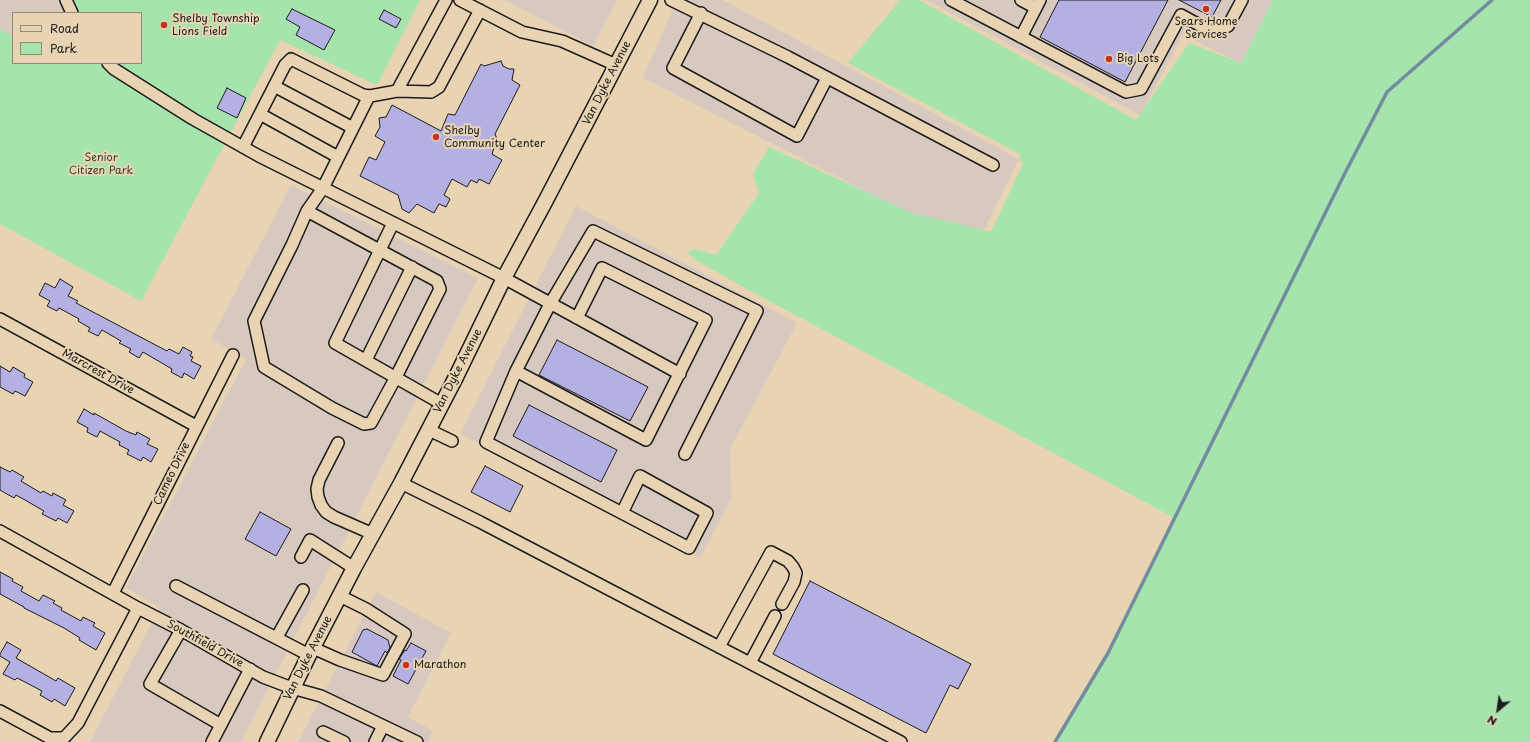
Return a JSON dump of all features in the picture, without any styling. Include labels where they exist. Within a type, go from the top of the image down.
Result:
[{"type":"main road","name":"Van Dyke Avenue","points":[[267,742],[311,651],[429,430],[504,278],[650,0]]},
{"type":"street","points":[[66,0],[72,12]]},
{"type":"street","points":[[397,91],[446,0]]},
{"type":"street","points":[[460,0],[522,32],[562,41],[616,65]]},
{"type":"street","points":[[672,0],[827,78],[993,165]]},
{"type":"street","points":[[950,0],[1126,92],[1141,89],[1180,15],[1212,32],[1228,26],[1242,0]]},
{"type":"street","points":[[1020,0],[1038,4],[1021,38]]},
{"type":"street","points":[[243,147],[285,65],[291,59],[363,95],[369,96],[397,91],[431,92],[439,87],[480,10]]},
{"type":"street","points":[[701,14],[673,68],[797,136],[827,78]]},
{"type":"street","points":[[109,64],[114,69],[193,120],[323,188],[504,278],[680,374]]},
{"type":"street","points":[[274,86],[353,128]]},
{"type":"street","points":[[307,211],[437,281],[440,289],[371,423],[364,424],[332,408],[264,367],[254,321],[292,245],[307,211],[323,188],[369,96]]},
{"type":"street","points":[[260,114],[338,157]]},
{"type":"street","points":[[393,223],[335,343],[442,404]]},
{"type":"street","points":[[622,513],[640,476],[707,513],[689,548],[486,442],[516,371],[550,304],[593,231],[757,311],[685,454]]},
{"type":"street","points":[[366,360],[412,267]]},
{"type":"street","points":[[516,371],[646,440],[706,320],[602,268],[577,318]]},
{"type":"street","name":"Marcrest Drive","points":[[0,319],[196,426]]},
{"type":"street","name":"Cameo Drive","points":[[113,593],[233,355]]},
{"type":"street","points":[[429,430],[452,442]]},
{"type":"street","points":[[338,443],[319,480],[317,489],[321,505],[326,512],[334,517],[373,534]]},
{"type":"street","points":[[401,483],[480,522],[901,742]]},
{"type":"street","name":"Southfield Drive","points":[[0,531],[263,676],[292,688],[321,696],[417,742]]},
{"type":"street","points":[[301,557],[310,540],[354,568]]},
{"type":"street","points":[[719,647],[771,552],[788,561],[794,567],[796,573],[794,582],[782,604]]},
{"type":"street","points":[[176,586],[277,637],[311,651],[383,675],[405,634],[366,609],[340,596]]},
{"type":"street","points":[[277,637],[303,590]]},
{"type":"street","points":[[0,711],[50,738],[61,738],[70,734],[78,723],[138,608]]},
{"type":"street","points":[[750,663],[775,616]]},
{"type":"street","points":[[181,630],[150,684],[221,725]]},
{"type":"street","points":[[212,742],[250,669]]},
{"type":"street","points":[[375,742],[383,726]]},
{"type":"street","points":[[323,732],[344,742]]},
{"type":"shaded area","points":[[0,0],[69,0],[62,12],[12,12],[12,35],[0,29]]},
{"type":"shaded area","points":[[505,0],[617,0],[593,46]]},
{"type":"shaded area","points":[[677,0],[723,0],[1019,159],[976,247],[643,78]]},
{"type":"shaded area","points":[[926,0],[1273,0],[1241,63],[1183,35],[1140,115]]},
{"type":"shaded area","points":[[291,185],[478,278],[241,742],[90,742],[160,607],[126,588],[246,359],[211,339]]},
{"type":"shaded area","points":[[576,206],[797,323],[730,449],[731,499],[700,558],[460,434]]},
{"type":"shaded area","points":[[376,592],[451,633],[408,717],[433,731],[428,742],[298,742]]},
{"type":"green space","name":"Senior Citizen Park","points":[[69,0],[420,0],[377,85],[280,40],[141,301],[0,224],[0,29],[12,35],[12,64],[142,64],[142,12],[62,12]]},
{"type":"green space","points":[[900,0],[919,0],[1136,120],[1189,43],[1241,63],[1273,0],[1530,0],[1530,742],[1055,742],[1108,653],[1175,518],[743,287],[694,259],[688,253],[695,249],[716,255],[759,193],[753,174],[769,147],[914,214],[991,232],[1023,164],[1019,159],[1020,154],[848,63]]},
{"type":"building","name":"Big Lots","points":[[1059,0],[1168,0],[1125,82],[1040,37]]},
{"type":"building","name":"Sears Home Services","points":[[1179,0],[1221,0],[1212,17]]},
{"type":"building","points":[[292,9],[335,30],[324,50],[296,35],[300,27],[286,19]]},
{"type":"building","points":[[384,10],[401,19],[396,28],[379,19]]},
{"type":"building","name":"Shelby Community Center","points":[[501,61],[503,66],[509,69],[514,69],[512,80],[520,85],[495,134],[497,139],[492,154],[502,160],[489,184],[479,179],[477,183],[471,180],[467,187],[452,179],[444,195],[450,199],[446,207],[439,204],[434,213],[417,204],[409,213],[402,209],[398,195],[360,176],[369,157],[376,160],[385,142],[375,136],[380,127],[379,118],[386,117],[392,105],[441,131],[448,114],[455,115],[481,64],[484,66]]},
{"type":"building","points":[[227,88],[246,98],[237,118],[217,108]]},
{"type":"building","points":[[60,279],[73,287],[68,296],[78,301],[76,303],[167,351],[169,349],[179,354],[183,347],[192,352],[190,356],[193,357],[191,361],[201,366],[194,379],[184,373],[182,378],[171,372],[172,369],[143,352],[139,358],[129,352],[131,349],[119,343],[121,341],[102,330],[98,336],[88,331],[90,328],[78,321],[79,319],[59,308],[57,311],[47,306],[50,301],[39,295],[45,283],[55,288]]},
{"type":"building","points":[[557,340],[648,387],[630,421],[539,375]]},
{"type":"building","points":[[0,366],[10,372],[13,367],[25,374],[24,377],[33,382],[25,396],[15,391],[13,394],[0,387]]},
{"type":"building","points":[[529,405],[617,450],[601,482],[513,436]]},
{"type":"building","points":[[84,409],[126,431],[136,435],[137,432],[150,439],[147,444],[158,449],[151,462],[143,457],[141,461],[127,454],[129,450],[119,445],[120,442],[100,431],[97,437],[87,432],[88,428],[77,422]]},
{"type":"building","points":[[485,466],[523,486],[510,512],[471,492]]},
{"type":"building","points":[[0,467],[10,472],[12,470],[24,477],[21,481],[41,493],[43,491],[52,496],[53,493],[66,500],[63,505],[74,511],[67,523],[58,518],[56,521],[42,514],[44,511],[16,495],[14,498],[0,490]]},
{"type":"building","points":[[260,512],[291,529],[276,556],[245,539]]},
{"type":"building","points":[[0,572],[13,579],[12,581],[23,587],[21,591],[39,601],[43,595],[55,601],[53,603],[62,608],[61,610],[81,621],[83,617],[95,623],[93,626],[105,633],[96,650],[79,640],[80,638],[64,628],[0,594]]},
{"type":"building","points":[[810,581],[971,664],[958,689],[950,685],[926,733],[773,654]]},
{"type":"building","points":[[367,629],[388,640],[390,648],[387,653],[385,651],[377,666],[352,652],[363,630]]},
{"type":"building","points":[[7,642],[21,650],[16,658],[56,681],[58,678],[75,688],[65,706],[54,699],[52,702],[40,695],[42,691],[25,682],[17,678],[15,680],[3,674],[10,662],[0,656],[0,654]]},
{"type":"building","points":[[411,643],[426,651],[408,684],[393,676],[401,660],[399,659]]},
{"type":"waterway","points":[[1055,742],[1108,653],[1344,175],[1387,92],[1492,0]]},
{"type":"place","name":"Sears Home Services","points":[[1206,9]]},
{"type":"place","name":"Shelby Township Lions Field","points":[[164,25]]},
{"type":"place","name":"Big Lots","points":[[1109,59]]},
{"type":"place","name":"Shelby Community Center","points":[[436,137]]},
{"type":"place","name":"Marathon","points":[[406,665]]}]
